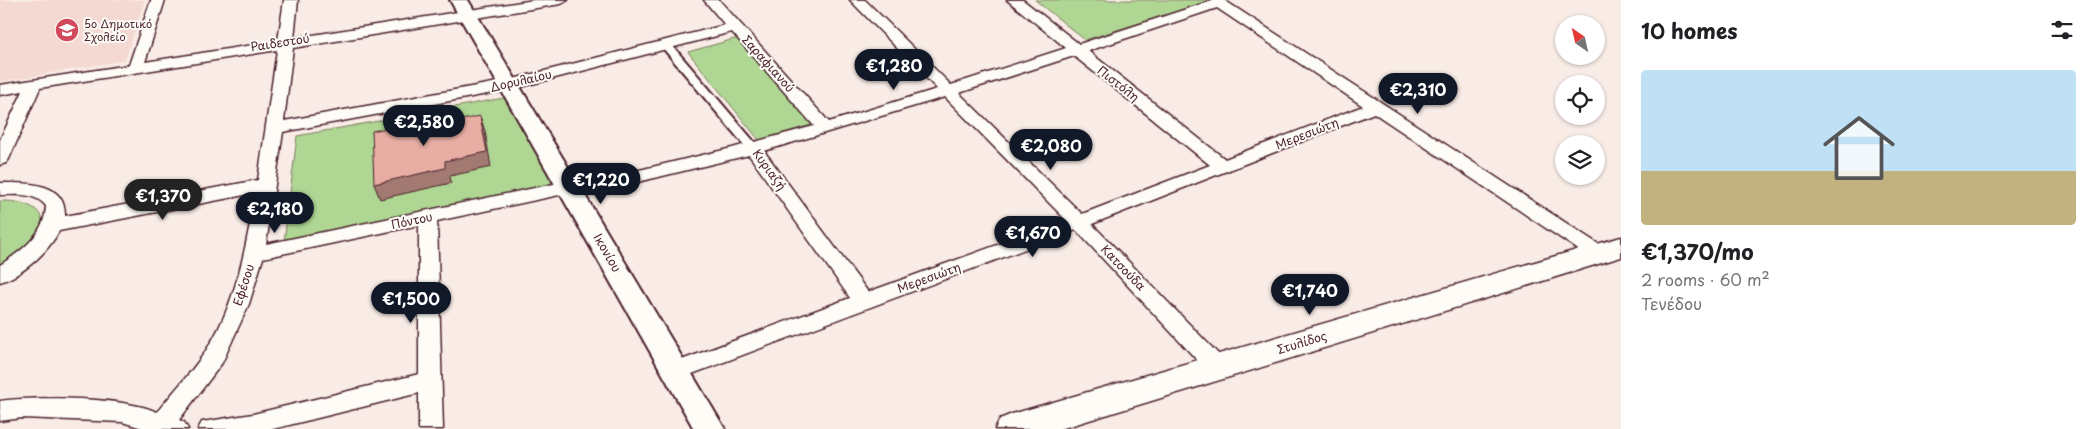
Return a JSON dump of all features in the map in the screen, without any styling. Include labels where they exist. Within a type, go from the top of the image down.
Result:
[{"type":"main road","name":"Στυλίδος","points":[[1012,429],[1610,251]]},
{"type":"street","points":[[136,66],[158,0]]},
{"type":"street","name":"Εφέσου","points":[[165,428],[214,357],[230,326],[255,252],[275,128],[291,0]]},
{"type":"street","name":"Ραιδεστού","points":[[0,90],[286,42],[464,8],[560,0]]},
{"type":"street","name":"Σαραφιανού","points":[[712,0],[825,128]]},
{"type":"street","name":"Κατσούδα","points":[[857,0],[1079,222],[1218,368]]},
{"type":"street","name":"Πιστόλη","points":[[1014,0],[1223,166]]},
{"type":"street","name":"Πόντου","points":[[255,252],[570,190],[754,148],[948,91],[1220,3],[1376,107]]},
{"type":"street","name":"Ικονίου","points":[[464,8],[710,429]]},
{"type":"street","name":"Δορυλαίου","points":[[275,128],[509,85],[735,27]]},
{"type":"street","name":"Κυριαζή","points":[[666,44],[754,148],[864,302]]},
{"type":"street","points":[[0,159],[34,84]]},
{"type":"street","points":[[1376,107],[1610,251]]},
{"type":"street","name":"Μερεσιώτη","points":[[676,371],[1079,222],[1376,107]]},
{"type":"street","points":[[54,225],[265,185]]},
{"type":"street","points":[[0,189],[28,190],[49,197],[56,212],[54,225],[38,248],[0,275]]},
{"type":"street","points":[[428,218],[431,429]]},
{"type":"street","points":[[210,429],[253,424],[429,382]]},
{"type":"street","points":[[0,411],[22,408],[122,412],[147,418],[165,428]]},
{"type":"shaded area","name":"5ο Δημοτικό Σχολείο","points":[[0,0],[145,0],[125,60],[0,82]]},
{"type":"green space","points":[[1035,0],[1209,0],[1211,1],[1085,40]]},
{"type":"green space","points":[[738,38],[814,124],[759,140],[688,52]]},
{"type":"green space","points":[[509,97],[557,185],[284,242],[297,136]]},
{"type":"green space","points":[[0,201],[18,202],[27,205],[40,214],[42,221],[41,229],[32,243],[0,270]]},
{"type":"building","points":[[480,116],[487,152],[445,161],[445,168],[374,184],[372,131],[437,118],[438,125]]},
{"type":"place","name":"5ο Δημοτικό Σχολείο","points":[[67,30]]}]
